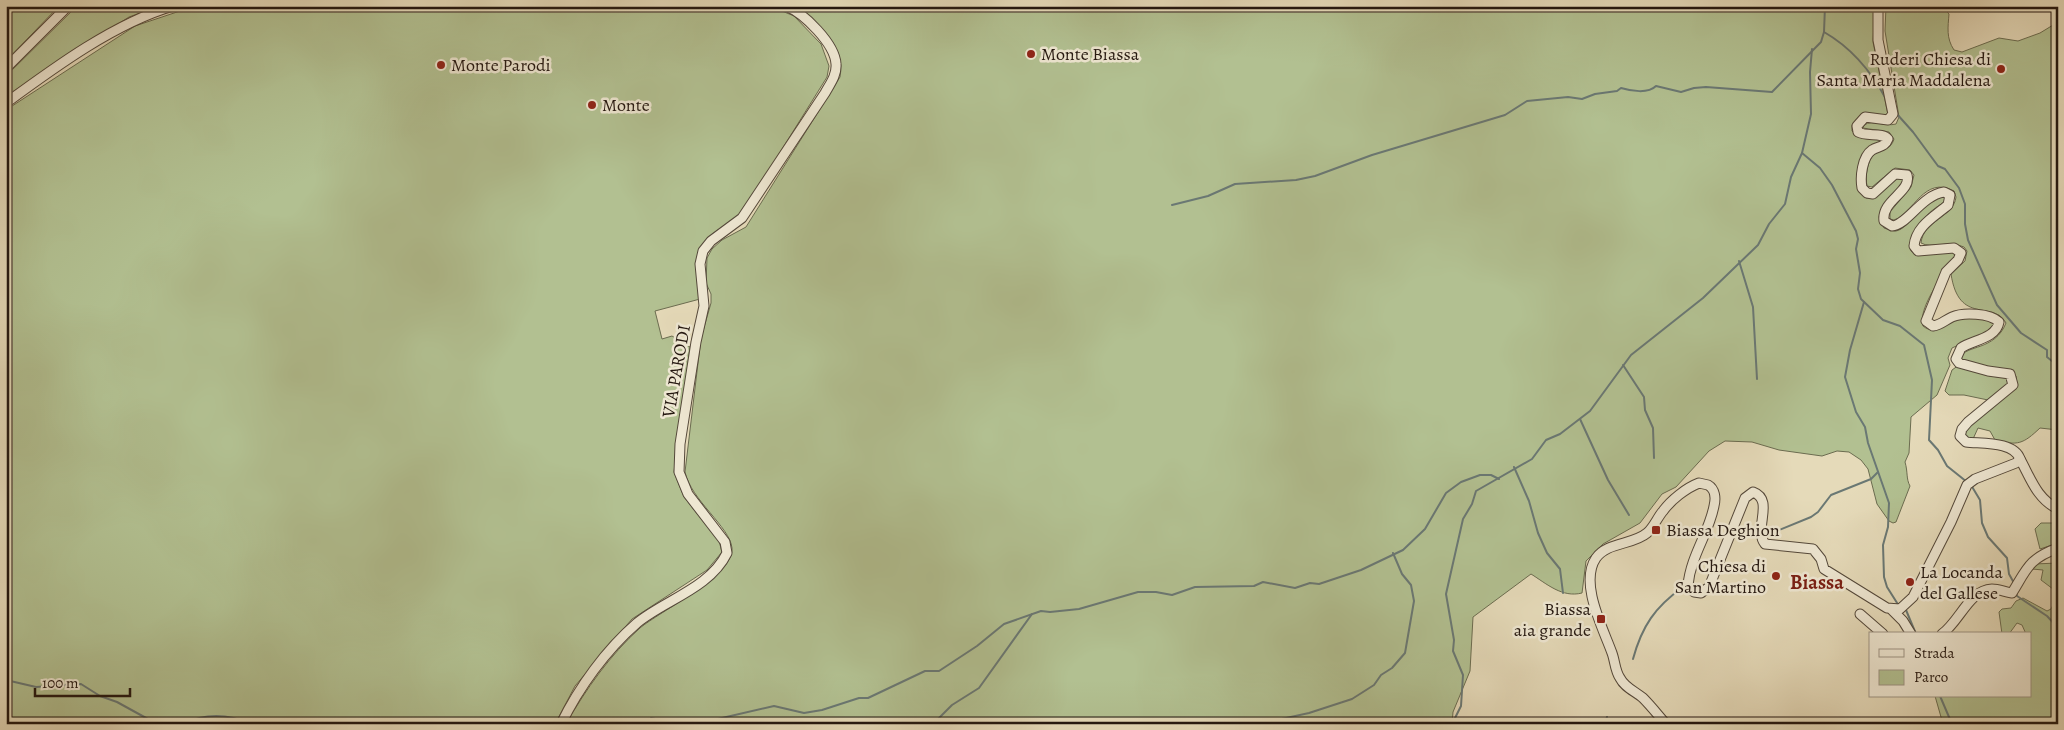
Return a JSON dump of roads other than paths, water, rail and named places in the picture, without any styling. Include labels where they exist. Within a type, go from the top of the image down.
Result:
[{"type":"street","points":[[6,68],[68,6]]},
{"type":"street","points":[[6,103],[70,59],[132,21],[173,6]]},
{"type":"street","name":"VIA PARODI","points":[[561,724],[580,689],[638,623],[706,577],[727,553],[725,542],[688,494],[680,479],[680,444],[696,342],[704,306],[700,270],[704,251],[720,233],[742,218],[825,93],[836,71],[836,63],[826,42],[814,26],[786,6]]},
{"type":"street","points":[[1878,6],[1878,40],[1893,114],[1888,120],[1866,117],[1856,126],[1858,132],[1862,134],[1885,136],[1888,139],[1885,145],[1874,149],[1868,155],[1862,168],[1862,188],[1867,193],[1873,194],[1895,174],[1907,175],[1907,183],[1884,213],[1884,221],[1892,226],[1900,224],[1933,195],[1944,192],[1950,194],[1949,204],[1923,226],[1914,245],[1920,251],[1954,248],[1961,253],[1960,257],[1946,272],[1926,321],[1929,325],[1933,326],[1957,315],[1978,315],[1994,318],[1999,322],[1997,328],[1990,335],[1960,348],[1956,359],[1959,363],[1988,371],[2010,374],[2013,385],[1964,425],[1960,436],[1966,442],[1985,443],[2016,453],[2039,495],[2058,510]]},
{"type":"street","points":[[1892,610],[1902,608],[1913,597],[1951,522],[1966,485],[1975,479],[2016,463],[2020,459]]},
{"type":"street","points":[[1666,724],[1642,697],[1631,690],[1619,677],[1613,656],[1595,612],[1592,570],[1598,556],[1609,549],[1643,536],[1664,510],[1695,485],[1702,483],[1711,486],[1715,500],[1689,576],[1689,588],[1694,592],[1701,593],[1709,587],[1745,498],[1753,492],[1759,494],[1762,499],[1762,537],[1765,544],[1813,549],[1821,559],[1824,568],[1892,610],[1903,621],[1910,632]]},
{"type":"street","points":[[1944,632],[1955,623],[1968,602],[1978,593],[1990,589],[2012,593],[2022,572],[2032,562],[2058,548]]},
{"type":"street","points":[[1860,614],[1881,632]]},
{"type":"waterway","points":[[1172,205],[1208,196],[1235,184],[1296,180],[1315,176],[1372,155],[1505,115],[1527,101],[1568,97],[1582,99],[1595,94],[1617,91],[1621,88],[1644,91],[1653,89],[1656,86],[1681,92],[1706,87],[1772,92],[1821,42],[1824,32],[1825,6]]},
{"type":"waterway","points":[[1824,32],[1843,45],[1860,61],[1886,99]]},
{"type":"waterway","points":[[1452,724],[1461,706],[1463,675],[1453,651],[1454,640],[1446,594],[1463,519],[1472,504],[1476,491],[1532,459],[1546,440],[1560,434],[1590,411],[1631,355],[1703,298],[1758,245],[1769,224],[1785,204],[1791,177],[1802,153],[1811,114],[1810,72],[1812,49]]},
{"type":"waterway","points":[[1896,113],[1913,132],[1938,166],[1945,169],[1959,188],[1965,204],[1965,224],[1968,240],[1997,305],[2021,333],[2047,350],[2047,357],[2058,366]]},
{"type":"waterway","points":[[1802,153],[1820,168],[1832,185],[1856,231],[1858,239],[1856,249],[1860,273],[1858,289],[1861,299],[1883,320],[1900,326],[1924,345],[1932,380],[1929,440],[1938,450],[1947,466],[1967,482]]},
{"type":"waterway","points":[[1739,261],[1753,307],[1757,379]]},
{"type":"waterway","points":[[1864,302],[1850,350],[1845,377],[1856,412],[1865,427],[1868,443],[1889,503],[1888,527],[1883,545],[1884,577],[1887,587],[1899,606]]},
{"type":"waterway","points":[[1623,365],[1644,397],[1645,410],[1653,428],[1654,458]]},
{"type":"waterway","points":[[1580,419],[1608,480],[1629,515]]},
{"type":"waterway","points":[[1514,467],[1529,501],[1538,533],[1547,553],[1560,569],[1563,593]]},
{"type":"waterway","points":[[1772,533],[1811,517],[1818,512],[1831,495],[1871,479],[1878,472]]},
{"type":"waterway","points":[[685,724],[689,720],[709,721],[774,706],[804,713],[822,710],[859,698],[868,698],[925,671],[939,671],[977,646],[1004,624],[1041,611],[1079,609],[1138,592],[1156,592],[1172,595],[1195,587],[1254,586],[1263,582],[1295,588],[1310,583],[1319,584],[1361,570],[1403,550],[1425,529],[1446,493],[1461,482],[1480,475],[1491,475],[1499,479]]},
{"type":"waterway","points":[[1971,485],[1980,500],[1982,523],[1988,537],[2007,558],[2009,574],[2014,583]]},
{"type":"waterway","points":[[1258,724],[1309,713],[1352,699],[1374,685],[1381,675],[1392,668],[1405,653],[1414,601],[1411,585],[1402,574],[1393,553]]},
{"type":"waterway","points":[[1633,659],[1645,627],[1651,618],[1673,594],[1683,587]]},
{"type":"waterway","points":[[2016,592],[2017,596],[2047,616],[2058,628]]},
{"type":"waterway","points":[[1906,610],[1915,632]]},
{"type":"waterway","points":[[933,724],[952,705],[979,688],[1032,614]]},
{"type":"waterway","points":[[6,680],[36,687],[81,684],[100,696],[117,702],[157,724]]},
{"type":"waterway","points":[[1941,698],[1952,724]]},
{"type":"waterway","points":[[183,724],[191,720],[217,716],[234,718],[251,724]]},
{"type":"waterway","points":[[1605,724],[1607,717]]},
{"type":"waterway","points":[[651,718],[677,724]]},
{"type":"place","name":"Monte Biassa","points":[[1031,54]]},
{"type":"place","name":"Monte Parodi","points":[[441,65]]},
{"type":"place","name":"Ruderi Chiesa di Santa Maria Maddalena","points":[[2001,69]]},
{"type":"place","name":"Monte","points":[[592,105]]},
{"type":"place","name":"Biassa Deghion","points":[[1656,530]]},
{"type":"place","name":"Chiesa di San Martino","points":[[1776,576]]},
{"type":"place","name":"La Locanda del Gallese","points":[[1910,582]]},
{"type":"place","name":"Biassa aia grande","points":[[1601,619]]},
{"type":"district","name":"Biassa","points":[[1817,582]]}]
